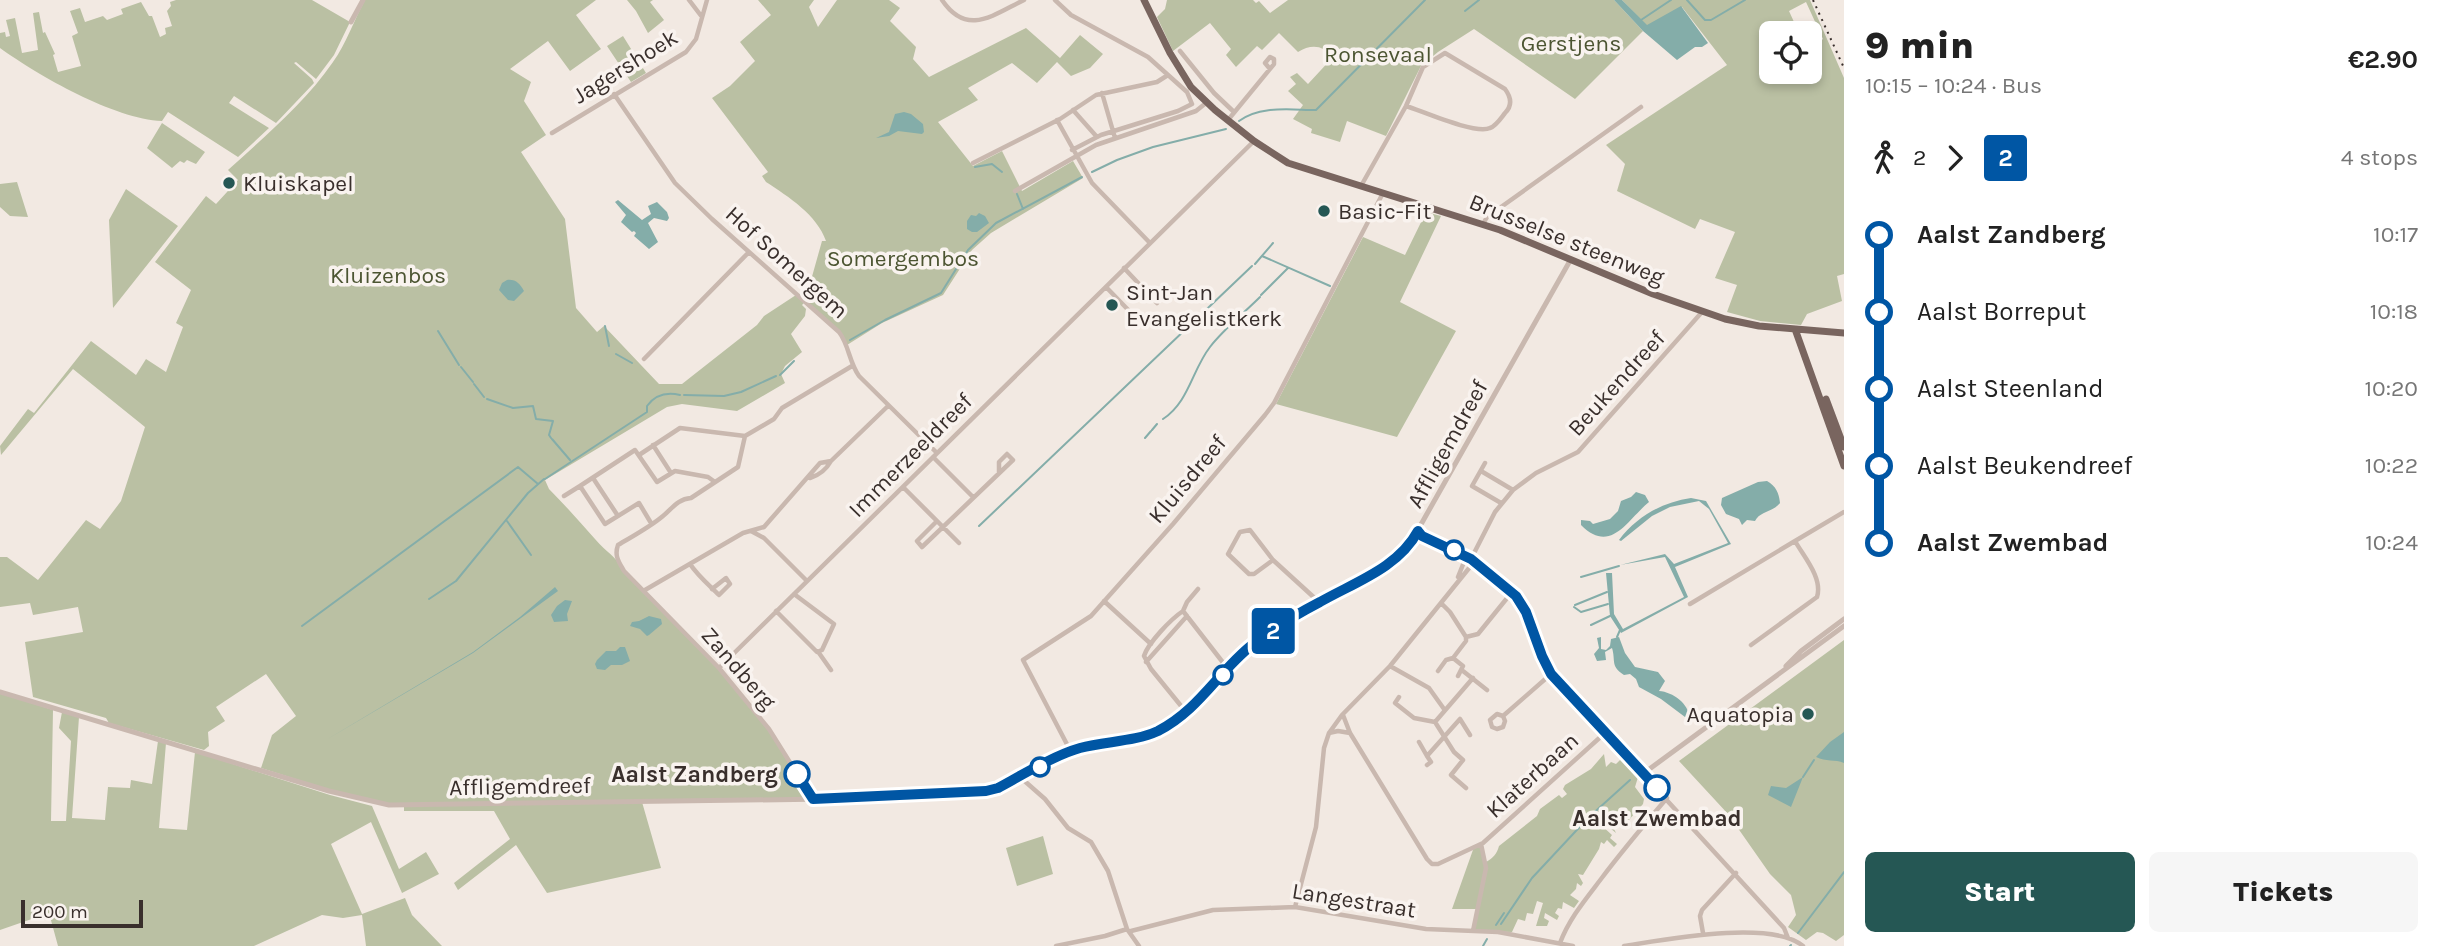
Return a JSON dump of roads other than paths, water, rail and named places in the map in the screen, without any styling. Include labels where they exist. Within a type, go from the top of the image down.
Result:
[{"type":"main road","name":"Brusselse steenweg","points":[[1144,0],[1181,81],[1203,105],[1287,163],[1483,224],[1702,312],[1747,324],[1844,333]]},
{"type":"main road","points":[[1798,329],[1844,447]]},
{"type":"main road","points":[[1798,329],[1844,466]]},
{"type":"street","points":[[351,22],[363,0]]},
{"type":"street","name":"Jagershoek","points":[[689,0],[702,17]]},
{"type":"street","name":"Jagershoek","points":[[552,132],[686,52],[696,39],[707,0]]},
{"type":"street","points":[[942,0],[952,13],[972,21],[988,18],[1024,0]]},
{"type":"street","points":[[1055,0],[1071,15],[1148,57],[1168,75],[1181,81],[1192,104],[1174,115],[1097,136],[1072,150]]},
{"type":"street","points":[[1180,51],[1214,93],[1234,112]]},
{"type":"street","points":[[1360,186],[1406,106],[1423,67],[1444,53],[1505,89],[1510,98],[1509,109],[1487,130],[1406,106]]},
{"type":"street","points":[[1228,120],[1270,69]]},
{"type":"street","points":[[974,163],[1102,93],[1157,82],[1168,75]]},
{"type":"street","name":"Hof Somergem","points":[[614,93],[675,183],[839,332],[848,347],[852,366],[973,497]]},
{"type":"street","points":[[1102,93],[1115,138]]},
{"type":"street","name":"Brusselse steenweg","points":[[1192,104],[1203,105]]},
{"type":"street","points":[[1016,191],[1096,145],[1203,105]]},
{"type":"street","points":[[1483,224],[1487,217],[1641,107]]},
{"type":"street","points":[[1073,110],[1097,136]]},
{"type":"street","points":[[1057,120],[1092,183],[1150,243]]},
{"type":"street","name":"Immerzeeldreef","points":[[719,668],[1254,141]]},
{"type":"street","name":"Kluisdreef","points":[[1071,752],[1023,660],[1090,616],[1173,524],[1274,403],[1383,193]]},
{"type":"street","points":[[643,359],[750,252]]},
{"type":"street","name":"Affligemdreef","points":[[0,692],[376,804],[813,799],[975,792],[998,788],[1071,752],[1144,736],[1172,723],[1205,695],[1252,645],[1319,602],[1389,564],[1401,554],[1418,531],[1571,259]]},
{"type":"street","points":[[1124,268],[1157,303]]},
{"type":"street","points":[[1105,287],[1138,319]]},
{"type":"street","name":"Beukendreef","points":[[1471,559],[1480,537],[1501,503],[1513,490],[1536,473],[1578,452],[1702,312]]},
{"type":"street","points":[[639,454],[680,428],[745,436],[774,419],[782,408],[852,366]]},
{"type":"street","points":[[645,590],[743,533],[764,527],[820,463],[831,461],[888,406]]},
{"type":"street","points":[[580,486],[605,524],[639,503],[652,523],[684,498],[691,498],[738,467],[745,436]]},
{"type":"street","points":[[653,445],[671,473]]},
{"type":"street","points":[[564,496],[635,450],[657,482],[675,471],[708,477],[715,482]]},
{"type":"street","points":[[1486,463],[1472,486],[1501,503]]},
{"type":"street","points":[[1481,471],[1513,490]]},
{"type":"street","points":[[936,522],[917,541],[922,547],[999,473]]},
{"type":"street","points":[[593,478],[618,516]]},
{"type":"street","points":[[903,487],[960,543]]},
{"type":"street","points":[[1690,604],[1844,512]]},
{"type":"street","name":"Zandberg","points":[[652,523],[618,545],[617,557],[624,571],[719,668],[769,729],[813,799]]},
{"type":"street","points":[[764,527],[764,538]]},
{"type":"street","points":[[1273,560],[1255,574],[1249,574],[1228,554],[1240,532],[1246,529],[1254,533],[1273,560],[1319,602]]},
{"type":"street","points":[[751,531],[764,538],[807,581]]},
{"type":"street","points":[[1418,531],[1422,536],[1471,559],[1512,592],[1526,612],[1551,674],[1736,873],[1784,928],[1788,938]]},
{"type":"street","points":[[1751,645],[1816,597],[1818,580],[1795,541]]},
{"type":"street","points":[[1295,907],[1316,827],[1322,761],[1328,733],[1390,666],[1457,581],[1471,559]]},
{"type":"street","points":[[1457,581],[1471,559]]},
{"type":"street","points":[[690,564],[712,589]]},
{"type":"street","points":[[1146,662],[1185,613],[1187,602],[1198,589]]},
{"type":"street","points":[[1466,637],[1478,634],[1512,592]]},
{"type":"street","points":[[794,594],[834,624],[819,653]]},
{"type":"street","points":[[1104,601],[1151,644]]},
{"type":"street","points":[[1438,671],[1466,641],[1450,612],[1440,603]]},
{"type":"street","points":[[776,611],[819,653],[831,670]]},
{"type":"street","points":[[1185,613],[1176,616],[1145,651],[1146,662],[1186,712]]},
{"type":"street","points":[[1185,613],[1228,669]]},
{"type":"street","points":[[1779,673],[1844,618]]},
{"type":"street","points":[[1642,771],[1844,626]]},
{"type":"street","points":[[1813,649],[1811,646],[1832,628]]},
{"type":"street","points":[[1452,658],[1463,666],[1463,671],[1487,690]]},
{"type":"street","points":[[1390,666],[1429,688],[1444,709]]},
{"type":"street","points":[[1458,676],[1463,671]]},
{"type":"street","points":[[1503,716],[1551,674]]},
{"type":"street","points":[[1435,722],[1473,678]]},
{"type":"street","points":[[1399,697],[1395,703],[1414,718],[1435,722],[1454,752],[1464,760],[1451,775],[1466,788]]},
{"type":"street","points":[[1342,715],[1350,733]]},
{"type":"street","points":[[1427,756],[1460,719],[1470,735]]},
{"type":"street","name":"Klaterbaan","points":[[1350,733],[1432,864],[1481,844],[1606,732]]},
{"type":"street","points":[[1328,733],[1350,733]]},
{"type":"street","points":[[1419,742],[1431,762],[1427,765]]},
{"type":"street","points":[[1020,777],[1045,799],[1068,828],[1091,842],[1108,871],[1129,930],[1139,946]]},
{"type":"street","points":[[1560,943],[1570,921],[1584,901],[1628,842],[1667,798]]},
{"type":"street","name":"Klaterbaan","points":[[1473,931],[1486,867],[1481,844]]},
{"type":"street","points":[[1703,933],[1700,925],[1702,910],[1736,873]]},
{"type":"street","name":"Langestraat","points":[[1056,946],[1213,910],[1295,907],[1426,929],[1498,932],[1573,946]]},
{"type":"street","points":[[1624,946],[1703,933],[1788,938],[1803,946]]},
{"type":"water","points":[[1614,0],[1622,0],[1647,25],[1681,6],[1708,43],[1695,47],[1677,60],[1643,31]]},
{"type":"water","points":[[904,112],[923,124],[922,134],[898,131],[876,138],[889,132],[895,114]]},
{"type":"water","points":[[618,200],[642,220],[651,214],[648,206],[657,202],[667,212],[667,221],[654,218],[648,223],[658,242],[649,249],[634,236],[636,233],[621,222],[626,215],[615,202]]},
{"type":"water","points":[[979,213],[985,216],[989,223],[977,232],[972,232],[967,229],[967,221],[971,215],[976,216]]},
{"type":"water","points":[[507,280],[517,282],[524,291],[514,301],[508,300],[499,290]]},
{"type":"water","points":[[1767,481],[1778,493],[1780,503],[1777,506],[1760,515],[1755,521],[1747,520],[1742,525],[1739,519],[1726,514],[1721,505],[1722,498],[1758,482]]},
{"type":"water","points":[[1636,492],[1645,495],[1649,502],[1618,532],[1601,537],[1581,525],[1581,520],[1593,524],[1610,519],[1618,511],[1621,501]]},
{"type":"water","points":[[1691,498],[1706,501],[1731,544],[1675,567],[1688,597],[1621,633],[1610,616],[1606,573],[1612,573],[1614,614],[1623,629],[1684,597],[1665,557],[1620,565],[1665,554],[1674,564],[1728,543],[1709,509],[1699,501],[1670,507],[1652,516],[1619,540],[1651,511]]},
{"type":"water","points":[[555,587],[558,591],[473,653],[326,740],[473,652]]},
{"type":"water","points":[[565,600],[572,601],[567,614],[568,621],[554,622],[551,615]]},
{"type":"water","points":[[649,616],[661,619],[662,624],[649,635],[630,626],[632,622]]},
{"type":"water","points":[[1601,637],[1601,649],[1606,650],[1611,639],[1619,637],[1625,653],[1635,667],[1658,672],[1665,681],[1659,691],[1679,700],[1689,717],[1639,687],[1630,674],[1624,675],[1620,672],[1615,666],[1612,648],[1605,652],[1606,660],[1597,661],[1594,654],[1599,648],[1597,638]]},
{"type":"water","points":[[625,647],[630,661],[622,665],[611,665],[605,670],[597,669],[597,660],[606,651],[616,651]]},
{"type":"water","points":[[1844,732],[1844,763],[1816,757],[1830,742]]},
{"type":"water","points":[[1803,777],[1791,807],[1768,795],[1771,786],[1786,788]]},
{"type":"waterway","points":[[1239,121],[1266,110],[1316,110],[1425,0]]},
{"type":"waterway","points":[[1465,11],[1479,0]]},
{"type":"waterway","points":[[1641,20],[1671,0]]},
{"type":"waterway","points":[[1687,0],[1705,20],[1711,20],[1745,0]]},
{"type":"waterway","points":[[1092,172],[1153,147],[1226,129]]},
{"type":"waterway","points":[[975,167],[992,164],[1002,172]]},
{"type":"waterway","points":[[850,340],[941,293],[968,250],[996,223],[1082,177]]},
{"type":"waterway","points":[[1017,194],[1023,209]]},
{"type":"waterway","points":[[1255,264],[1273,243]]},
{"type":"waterway","points":[[1262,256],[1330,286]]},
{"type":"waterway","points":[[979,526],[1252,266]]},
{"type":"waterway","points":[[1261,295],[1288,268]]},
{"type":"waterway","points":[[1163,419],[1185,395],[1210,347],[1260,297]]},
{"type":"waterway","points":[[605,326],[609,346]]},
{"type":"waterway","points":[[438,331],[459,365]]},
{"type":"waterway","points":[[616,354],[632,363]]},
{"type":"waterway","points":[[780,375],[794,361]]},
{"type":"waterway","points":[[461,367],[473,382]]},
{"type":"waterway","points":[[684,395],[724,396],[741,392],[776,376]]},
{"type":"waterway","points":[[474,384],[484,397]]},
{"type":"waterway","points":[[545,479],[647,412],[647,406],[654,399],[666,394],[680,395]]},
{"type":"waterway","points":[[487,399],[513,408],[533,406],[536,419],[553,421],[549,435],[551,438]]},
{"type":"waterway","points":[[1152,430],[1157,424]]},
{"type":"waterway","points":[[1145,438],[1151,431]]},
{"type":"waterway","points":[[552,439],[570,460]]},
{"type":"waterway","points":[[302,626],[518,467],[538,484]]},
{"type":"waterway","points":[[429,599],[456,581],[528,493],[544,479]]},
{"type":"waterway","points":[[507,521],[531,555]]},
{"type":"waterway","points":[[1581,577],[1619,566]]},
{"type":"waterway","points":[[1575,605],[1607,592]]},
{"type":"waterway","points":[[1574,607],[1581,612],[1608,604]]},
{"type":"waterway","points":[[1591,625],[1610,616]]},
{"type":"waterway","points":[[1617,637],[1620,630]]},
{"type":"waterway","points":[[1803,777],[1814,760]]},
{"type":"waterway","points":[[1501,924],[1532,878],[1588,818],[1630,780]]},
{"type":"waterway","points":[[1798,933],[1844,872]]},
{"type":"waterway","points":[[1496,925],[1504,913]]},
{"type":"waterway","points":[[1483,946],[1487,939]]},
{"type":"railway","points":[[1813,0],[1844,68]]},
{"type":"place","name":"Kluiskapel","points":[[229,183]]},
{"type":"place","name":"Basic-Fit","points":[[1324,211]]},
{"type":"place","name":"Sint-Jan Evangelistkerk","points":[[1112,305]]},
{"type":"place","name":"Aquatopia","points":[[1808,714]]},
{"type":"place","name":"Aalst Zandberg","points":[[797,774]]},
{"type":"place","name":"Aalst Zwembad","points":[[1657,788]]},
{"type":"park label","name":"Gerstjens","points":[[1571,43]]},
{"type":"park label","name":"Ronsevaal","points":[[1378,54]]},
{"type":"park label","name":"Somergembos","points":[[903,258]]},
{"type":"park label","name":"Kluizenbos","points":[[388,275]]}]
